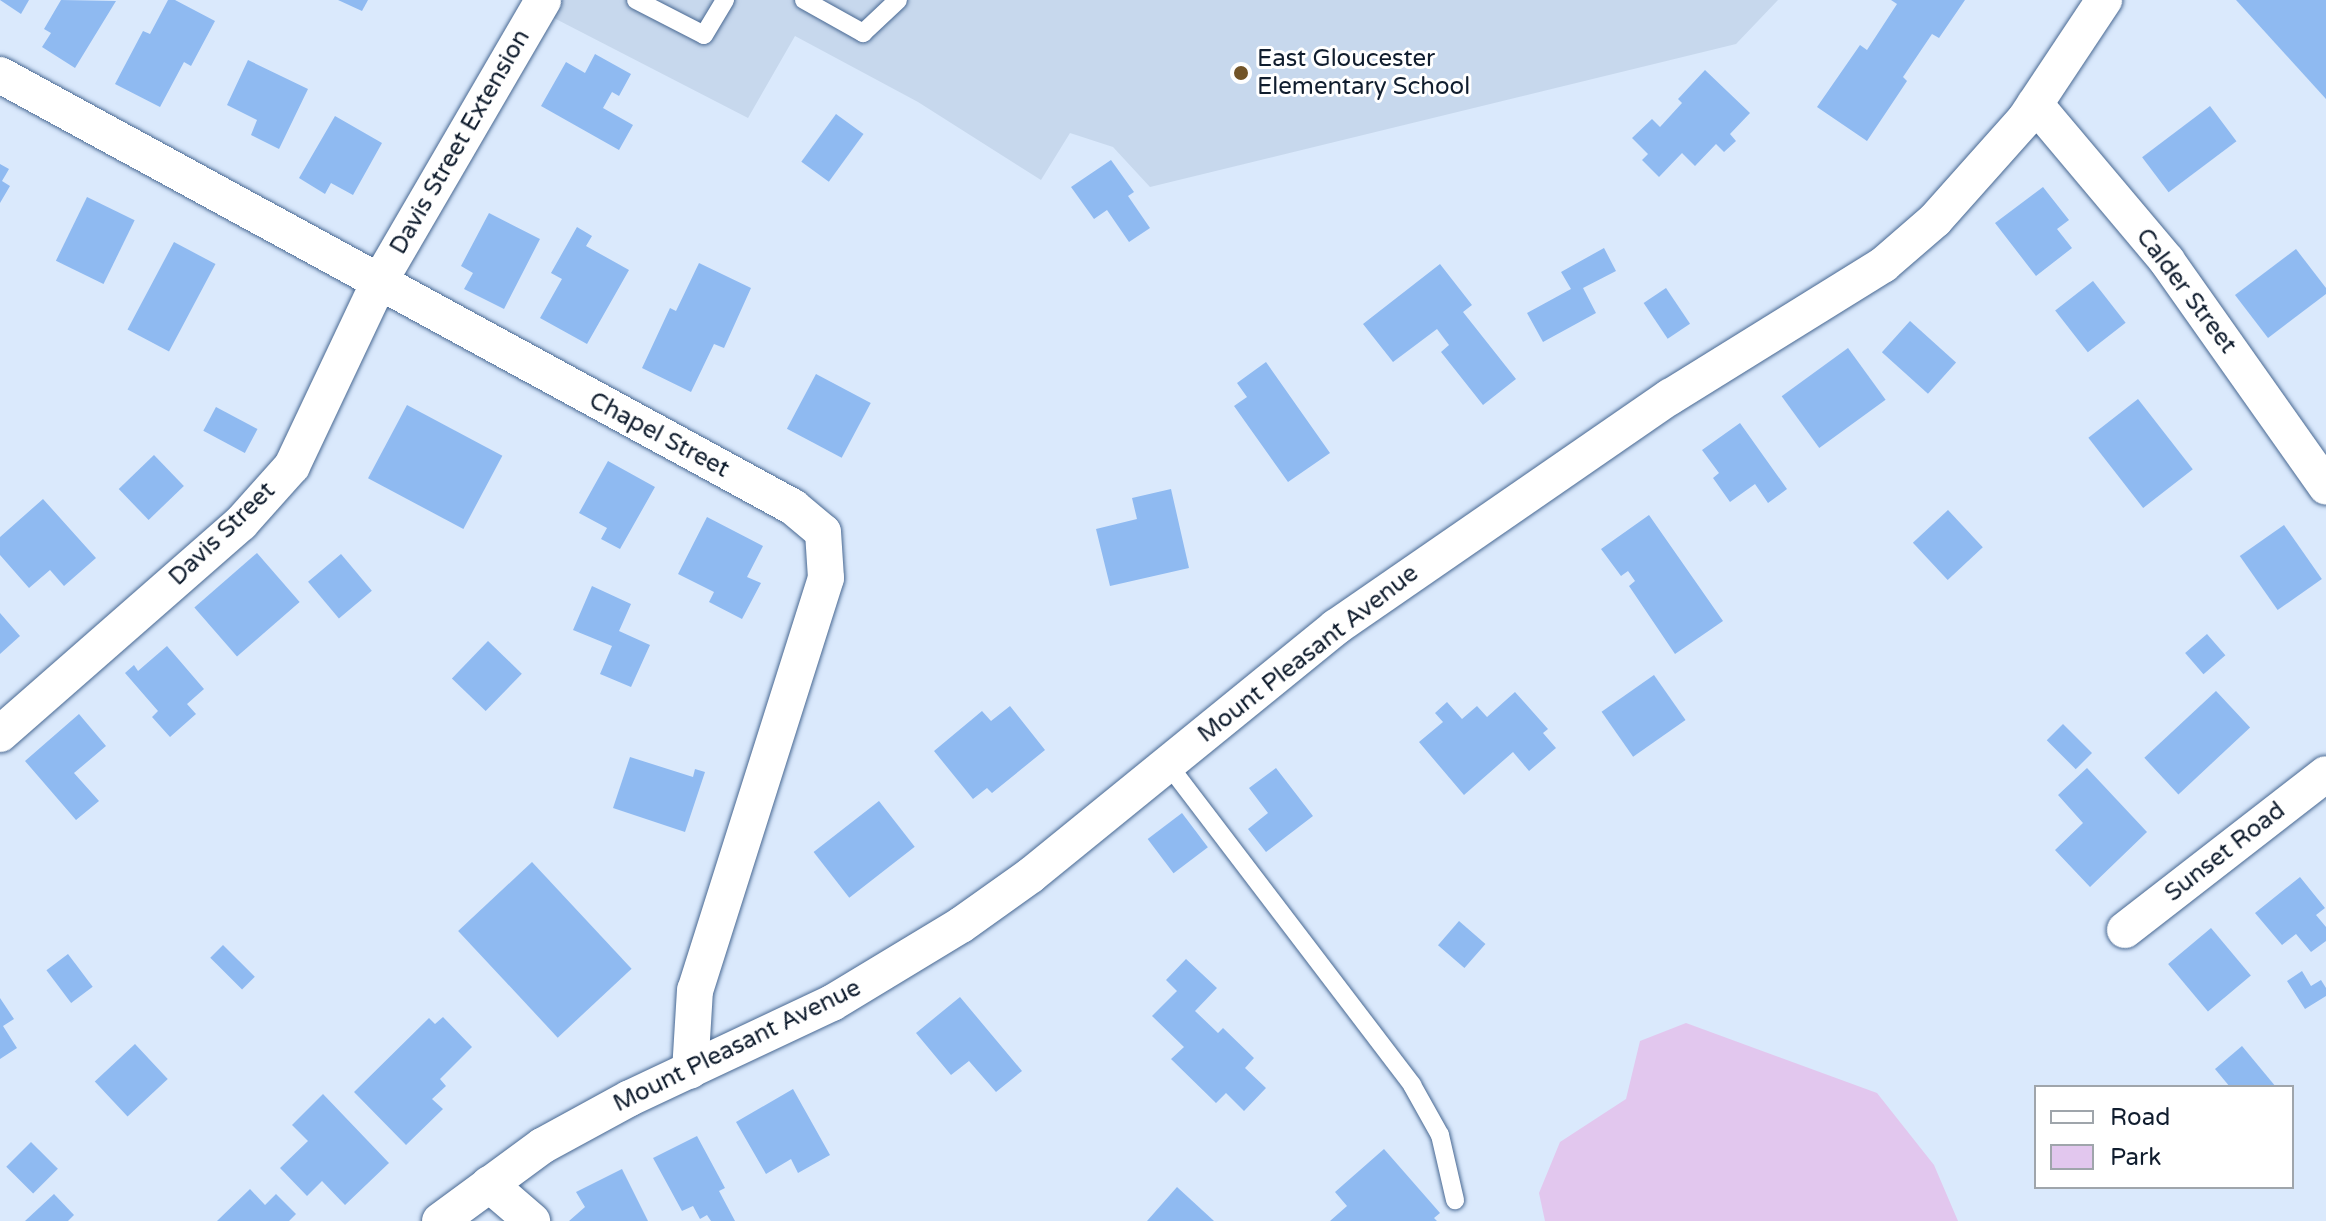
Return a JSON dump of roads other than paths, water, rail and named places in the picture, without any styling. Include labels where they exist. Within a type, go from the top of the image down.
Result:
[{"type":"street","name":"Davis Street Extension","points":[[378,284],[543,0]]},
{"type":"street","name":"Mount Pleasant Avenue","points":[[440,1221],[542,1146],[832,1003],[961,925],[1031,875],[1336,627],[1482,523],[1670,397],[1883,265],[1935,220],[2035,104],[2104,0]]},
{"type":"street","name":"Chapel Street","points":[[0,75],[378,284],[793,507],[823,532],[826,578],[695,990],[690,1071]]},
{"type":"street","name":"Calder Street","points":[[2035,104],[2167,261],[2326,486]]},
{"type":"street","name":"Davis Street","points":[[0,734],[241,523],[292,466],[378,284]]},
{"type":"street","name":"Sunset Road","points":[[2125,930],[2326,774]]},
{"type":"street","points":[[489,1184],[532,1221]]},
{"type":"lane","points":[[636,0],[704,35],[725,0]]},
{"type":"lane","points":[[804,0],[863,33],[898,0]]},
{"type":"lane","points":[[1167,763],[1412,1085],[1440,1135],[1455,1200]]},
{"type":"place","name":"East Gloucester Elementary School","points":[[1241,73]]}]
